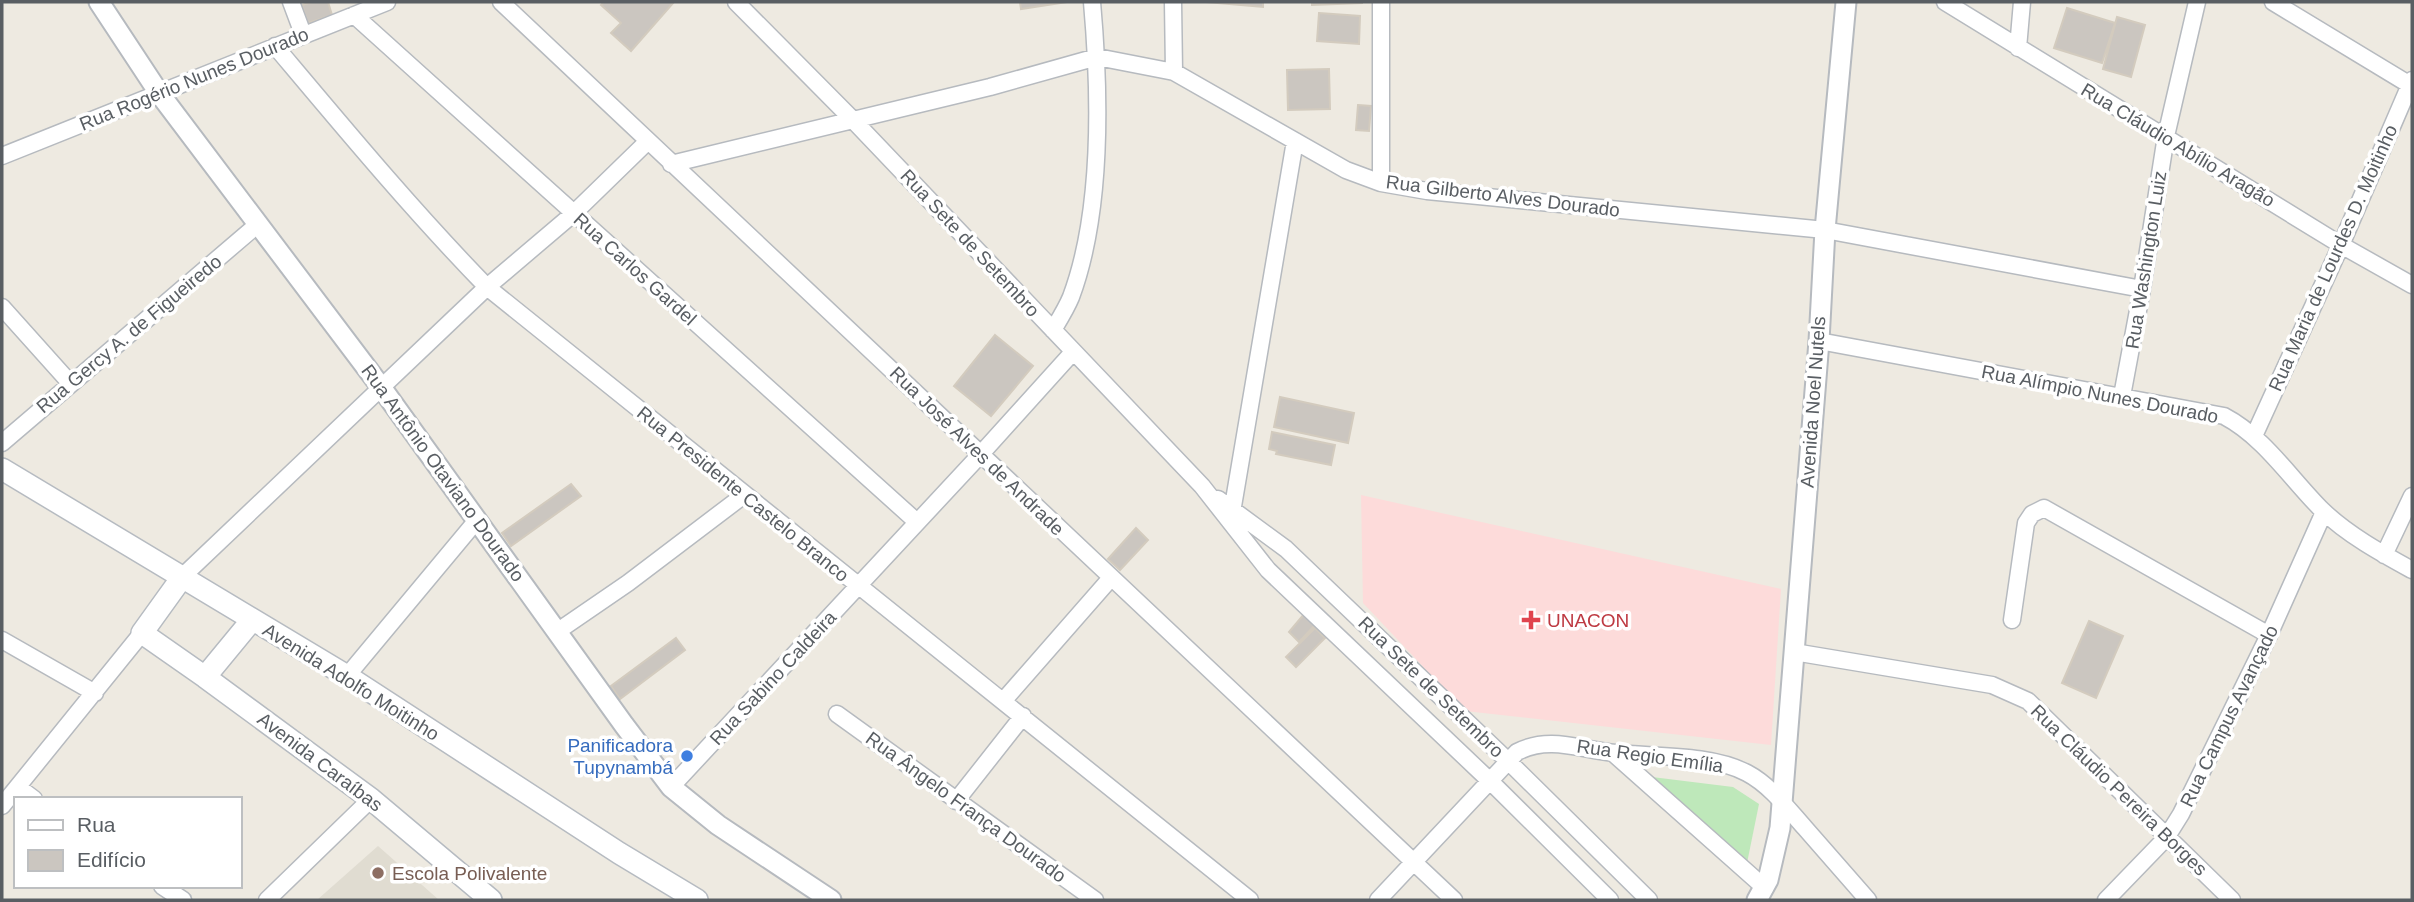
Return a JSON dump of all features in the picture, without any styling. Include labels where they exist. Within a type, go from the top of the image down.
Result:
[{"type":"main road","name":"Avenida Adolfo Moitinho","points":[[2,469],[347,676],[619,853],[697,900]]},
{"type":"main road","points":[[142,633],[183,576]]},
{"type":"main road","points":[[205,677],[251,620]]},
{"type":"main road","name":"Avenida Caraíbas","points":[[142,633],[371,799],[491,900]]},
{"type":"street","name":"Rua Antônio Otaviano Dourado","points":[[99,2],[159,93],[381,387],[624,726],[671,787],[719,825],[831,900]]},
{"type":"street","points":[[291,2],[303,34]]},
{"type":"street","name":"Rua Rogério Nunes Dourado","points":[[2,156],[387,2]]},
{"type":"street","name":"Rua José Alves de Andrade","points":[[500,2],[1454,900]]},
{"type":"street","points":[[1053,330],[1070,300],[1079,270],[1095,176],[1097,57],[1092,2]]},
{"type":"street","points":[[1173,2],[1174,72]]},
{"type":"street","points":[[1381,2],[1381,183]]},
{"type":"street","name":"Avenida Noel Nutels","points":[[1761,894],[1775,858],[1782,802],[1819,341],[1825,230],[1846,2]]},
{"type":"street","name":"Rua Cláudio Abílio Aragão","points":[[1945,2],[2412,285]]},
{"type":"street","points":[[2018,48],[2022,2]]},
{"type":"street","name":"Rua Washington Luiz","points":[[2123,396],[2166,136],[2197,2]]},
{"type":"street","points":[[2273,2],[2411,83]]},
{"type":"street","name":"Rua Sete de Setembro","points":[[744,3],[1073,352],[1232,516],[1268,570],[1490,780],[1610,900]]},
{"type":"street","name":"Rua Carlos Gardel","points":[[354,15],[917,522]]},
{"type":"street","name":"Rua Presidente Castelo Branco","points":[[275,46],[380,172],[487,287],[1250,900]]},
{"type":"street","name":"Rua Gilberto Alves Dourado","points":[[671,164],[990,87],[1097,57],[1174,72],[1346,170],[1381,183],[1427,191],[1825,230],[2142,289]]},
{"type":"street","name":"Rua Maria de Lourdes D. Moitinho","points":[[2254,436],[2342,245],[2411,83]]},
{"type":"street","points":[[1232,516],[1294,141]]},
{"type":"street","points":[[183,576],[487,287],[573,214],[648,142]]},
{"type":"street","name":"Rua Gercy A. de Figueiredo","points":[[2,443],[257,225]]},
{"type":"street","points":[[2,307],[71,384]]},
{"type":"street","name":"Rua Alímpio Nunes Dourado","points":[[1819,341],[2224,416],[2254,436],[2324,512],[2384,555],[2412,569]]},
{"type":"street","name":"Rua Sabino Caldeira","points":[[671,787],[981,455],[1073,352]]},
{"type":"street","points":[[558,631],[628,583],[744,495]]},
{"type":"street","points":[[2384,555],[2412,496]]},
{"type":"street","points":[[2012,620],[2026,523],[2032,513],[2044,508],[2269,635]]},
{"type":"street","name":"Rua Campus Avançado","points":[[2106,900],[2166,838],[2207,765],[2324,512]]},
{"type":"street","name":"Rua Sete de Setembro","points":[[1232,516],[1286,548],[1648,900]]},
{"type":"street","points":[[347,676],[477,520]]},
{"type":"street","points":[[1004,700],[1110,579]]},
{"type":"street","points":[[2,806],[142,633]]},
{"type":"street","points":[[2,640],[95,693]]},
{"type":"street","name":"Rua Cláudio Pereira Borges","points":[[1794,652],[1978,682],[2007,690],[2028,701],[2232,900]]},
{"type":"street","name":"Rua Ângelo França Dourado","points":[[836,714],[1095,900]]},
{"type":"street","points":[[956,800],[1023,716]]},
{"type":"street","name":"Rua Regio Emília","points":[[1378,900],[1517,752],[1544,743],[1613,753],[1685,758],[1725,765],[1747,773],[1782,802],[1868,900]]},
{"type":"street","points":[[1613,753],[1761,894]]},
{"type":"street","points":[[18,787],[31,797]]},
{"type":"street","points":[[267,900],[371,799]]},
{"type":"street","points":[[165,888],[183,900]]},
{"type":"shaded area","points":[[1361,495],[1781,589],[1771,745],[1465,711],[1363,603]]},
{"type":"shaded area","name":"Escola Polivalente","points":[[378,846],[439,900],[317,900]]},
{"type":"green space","points":[[1652,777],[1733,787],[1759,804],[1747,863]]},
{"type":"building","points":[[328,2],[332,15],[308,23],[302,5]]},
{"type":"building","points":[[604,2],[674,2],[631,51],[611,33],[621,23],[601,5]]},
{"type":"building","points":[[1020,2],[1067,2],[1021,9]]},
{"type":"building","points":[[1206,2],[1263,2],[1263,7]]},
{"type":"building","points":[[1312,2],[1362,2],[1362,3],[1312,5]]},
{"type":"building","points":[[2067,8],[2115,23],[2102,63],[2054,48]]},
{"type":"building","points":[[1319,13],[1360,16],[1359,44],[1317,41]]},
{"type":"building","points":[[2117,17],[2145,25],[2131,77],[2103,69]]},
{"type":"building","points":[[1329,69],[1330,109],[1288,110],[1287,70]]},
{"type":"building","points":[[1358,105],[1371,106],[1369,131],[1356,130]]},
{"type":"building","points":[[995,335],[1033,366],[991,416],[954,386]]},
{"type":"building","points":[[1280,397],[1354,413],[1348,443],[1274,427]]},
{"type":"building","points":[[1272,432],[1335,445],[1331,465],[1276,454],[1277,451],[1269,449]]},
{"type":"building","points":[[571,484],[581,496],[511,546],[502,533]]},
{"type":"building","points":[[1136,528],[1148,540],[1120,570],[1108,559]]},
{"type":"building","points":[[1305,613],[1316,624],[1299,642],[1289,632]]},
{"type":"building","points":[[2089,621],[2123,636],[2096,698],[2062,683]]},
{"type":"building","points":[[1315,628],[1325,638],[1296,667],[1286,657]]},
{"type":"building","points":[[676,638],[685,650],[620,699],[611,686]]},
{"type":"place","name":"UNACON","points":[[1531,620]]},
{"type":"place","name":"Panificadora Tupynambá","points":[[687,756]]},
{"type":"place","name":"Escola Polivalente","points":[[378,873]]}]
